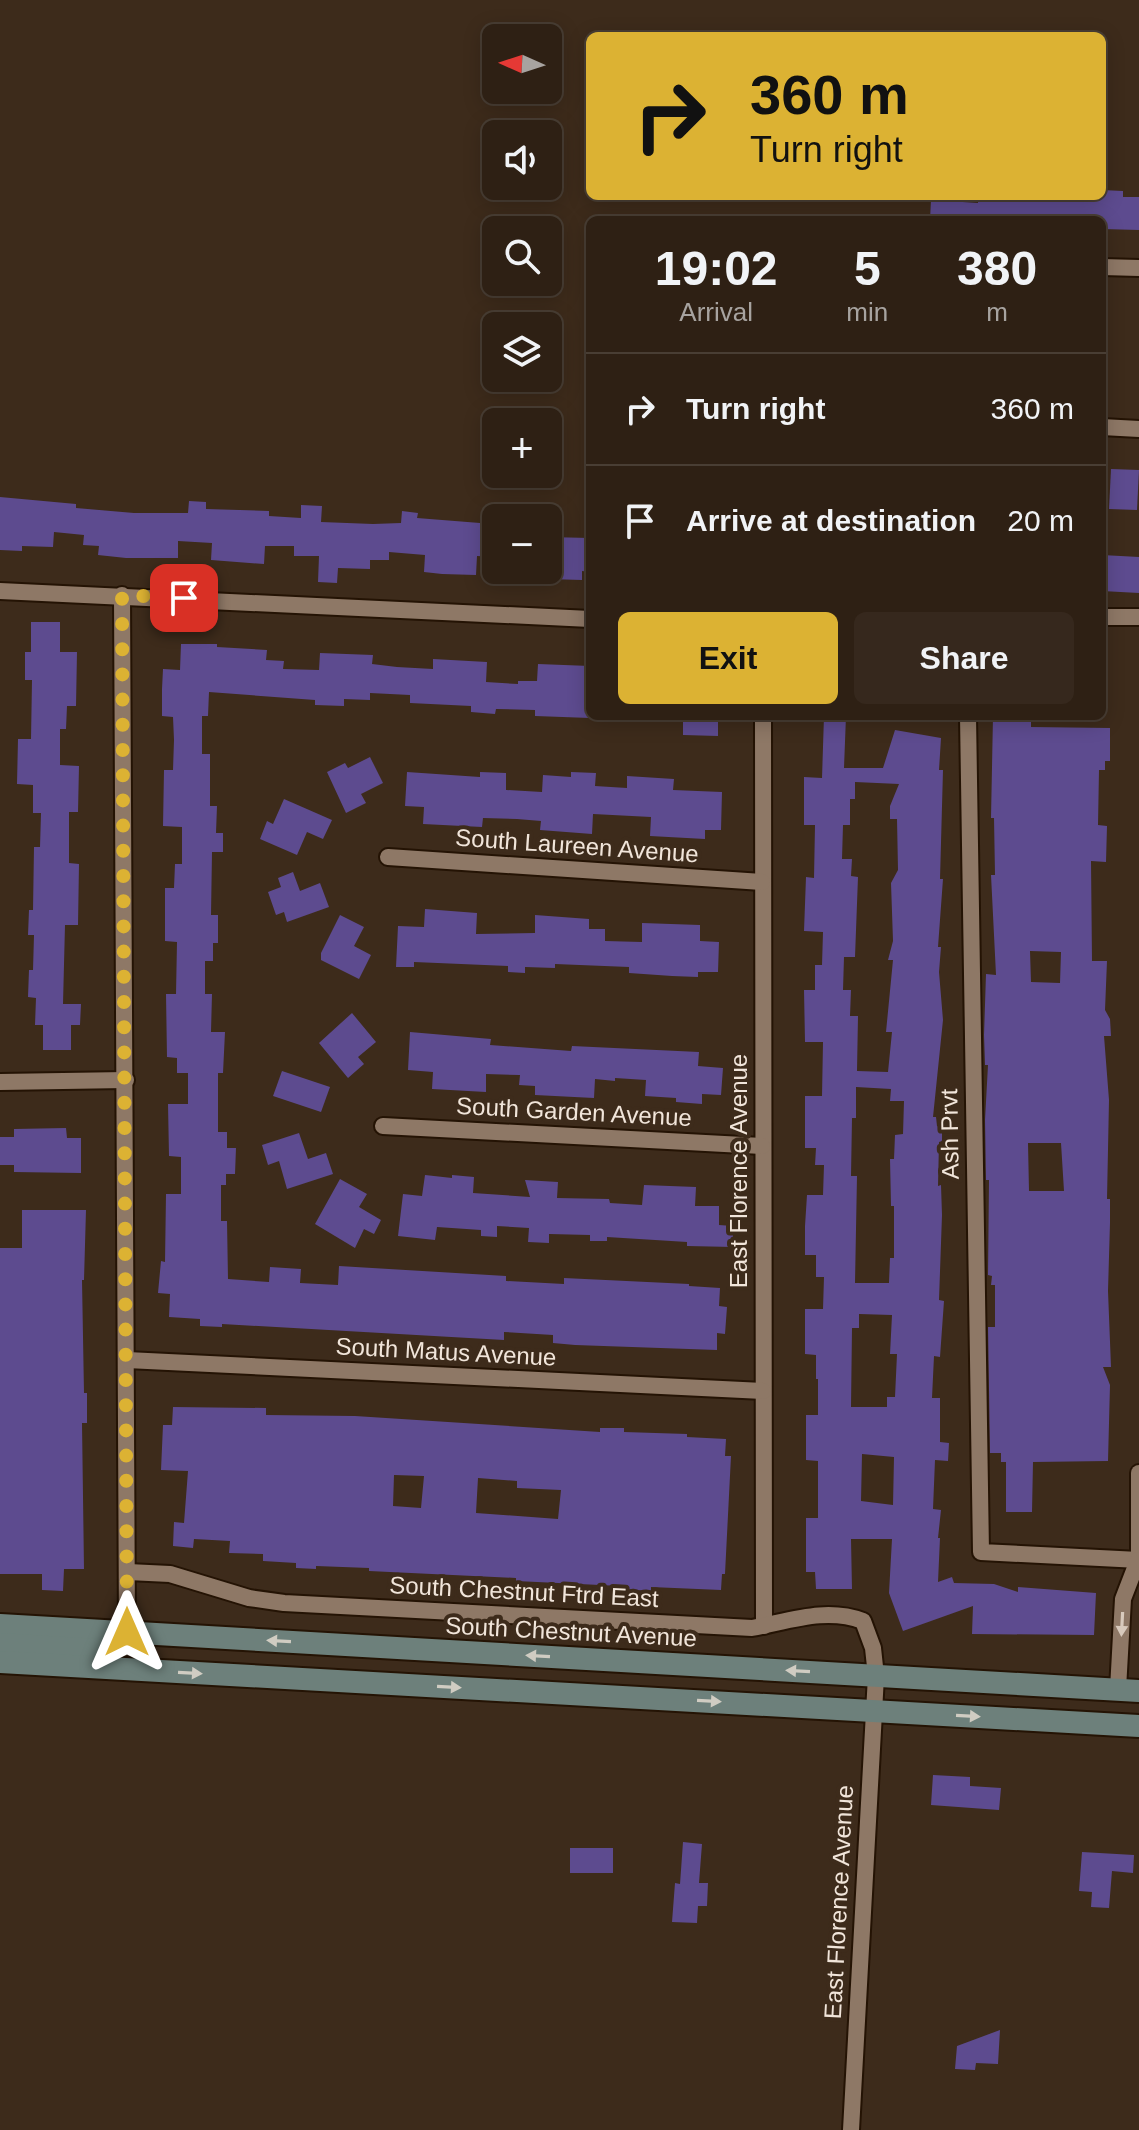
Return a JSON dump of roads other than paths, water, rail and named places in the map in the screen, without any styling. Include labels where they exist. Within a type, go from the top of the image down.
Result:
[{"type":"main road","name":"South Chestnut Avenue","points":[[0,1625],[1129,1690]]},
{"type":"main road","points":[[0,1644],[97,1650],[114,1644],[127,1632]]},
{"type":"main road","points":[[0,1662],[1139,1726]]},
{"type":"street","points":[[1106,267],[1139,268]]},
{"type":"street","points":[[1106,427],[1139,429]]},
{"type":"street","points":[[0,591],[586,619]]},
{"type":"street","points":[[122,595],[127,1632]]},
{"type":"street","points":[[1106,617],[1139,617]]},
{"type":"street","name":"East Florence Avenue","points":[[763,720],[764,1626]]},
{"type":"street","name":"Ash Prvt","points":[[968,720],[981,1552],[1139,1562]]},
{"type":"street","name":"South Laureen Avenue","points":[[388,857],[762,882]]},
{"type":"street","points":[[0,1082],[126,1080]]},
{"type":"street","name":"South Garden Avenue","points":[[383,1126],[762,1146]]},
{"type":"street","name":"South Matus Avenue","points":[[127,1360],[763,1391]]},
{"type":"street","points":[[1129,1690],[1123,1599],[1139,1562],[1139,1473]]},
{"type":"street","name":"South Chestnut Ftrd East","points":[[128,1572],[170,1574],[249,1598],[284,1603],[752,1628],[824,1614],[845,1614],[863,1621],[873,1648],[876,1676]]},
{"type":"street","name":"East Florence Avenue","points":[[851,2130],[876,1676]]}]
